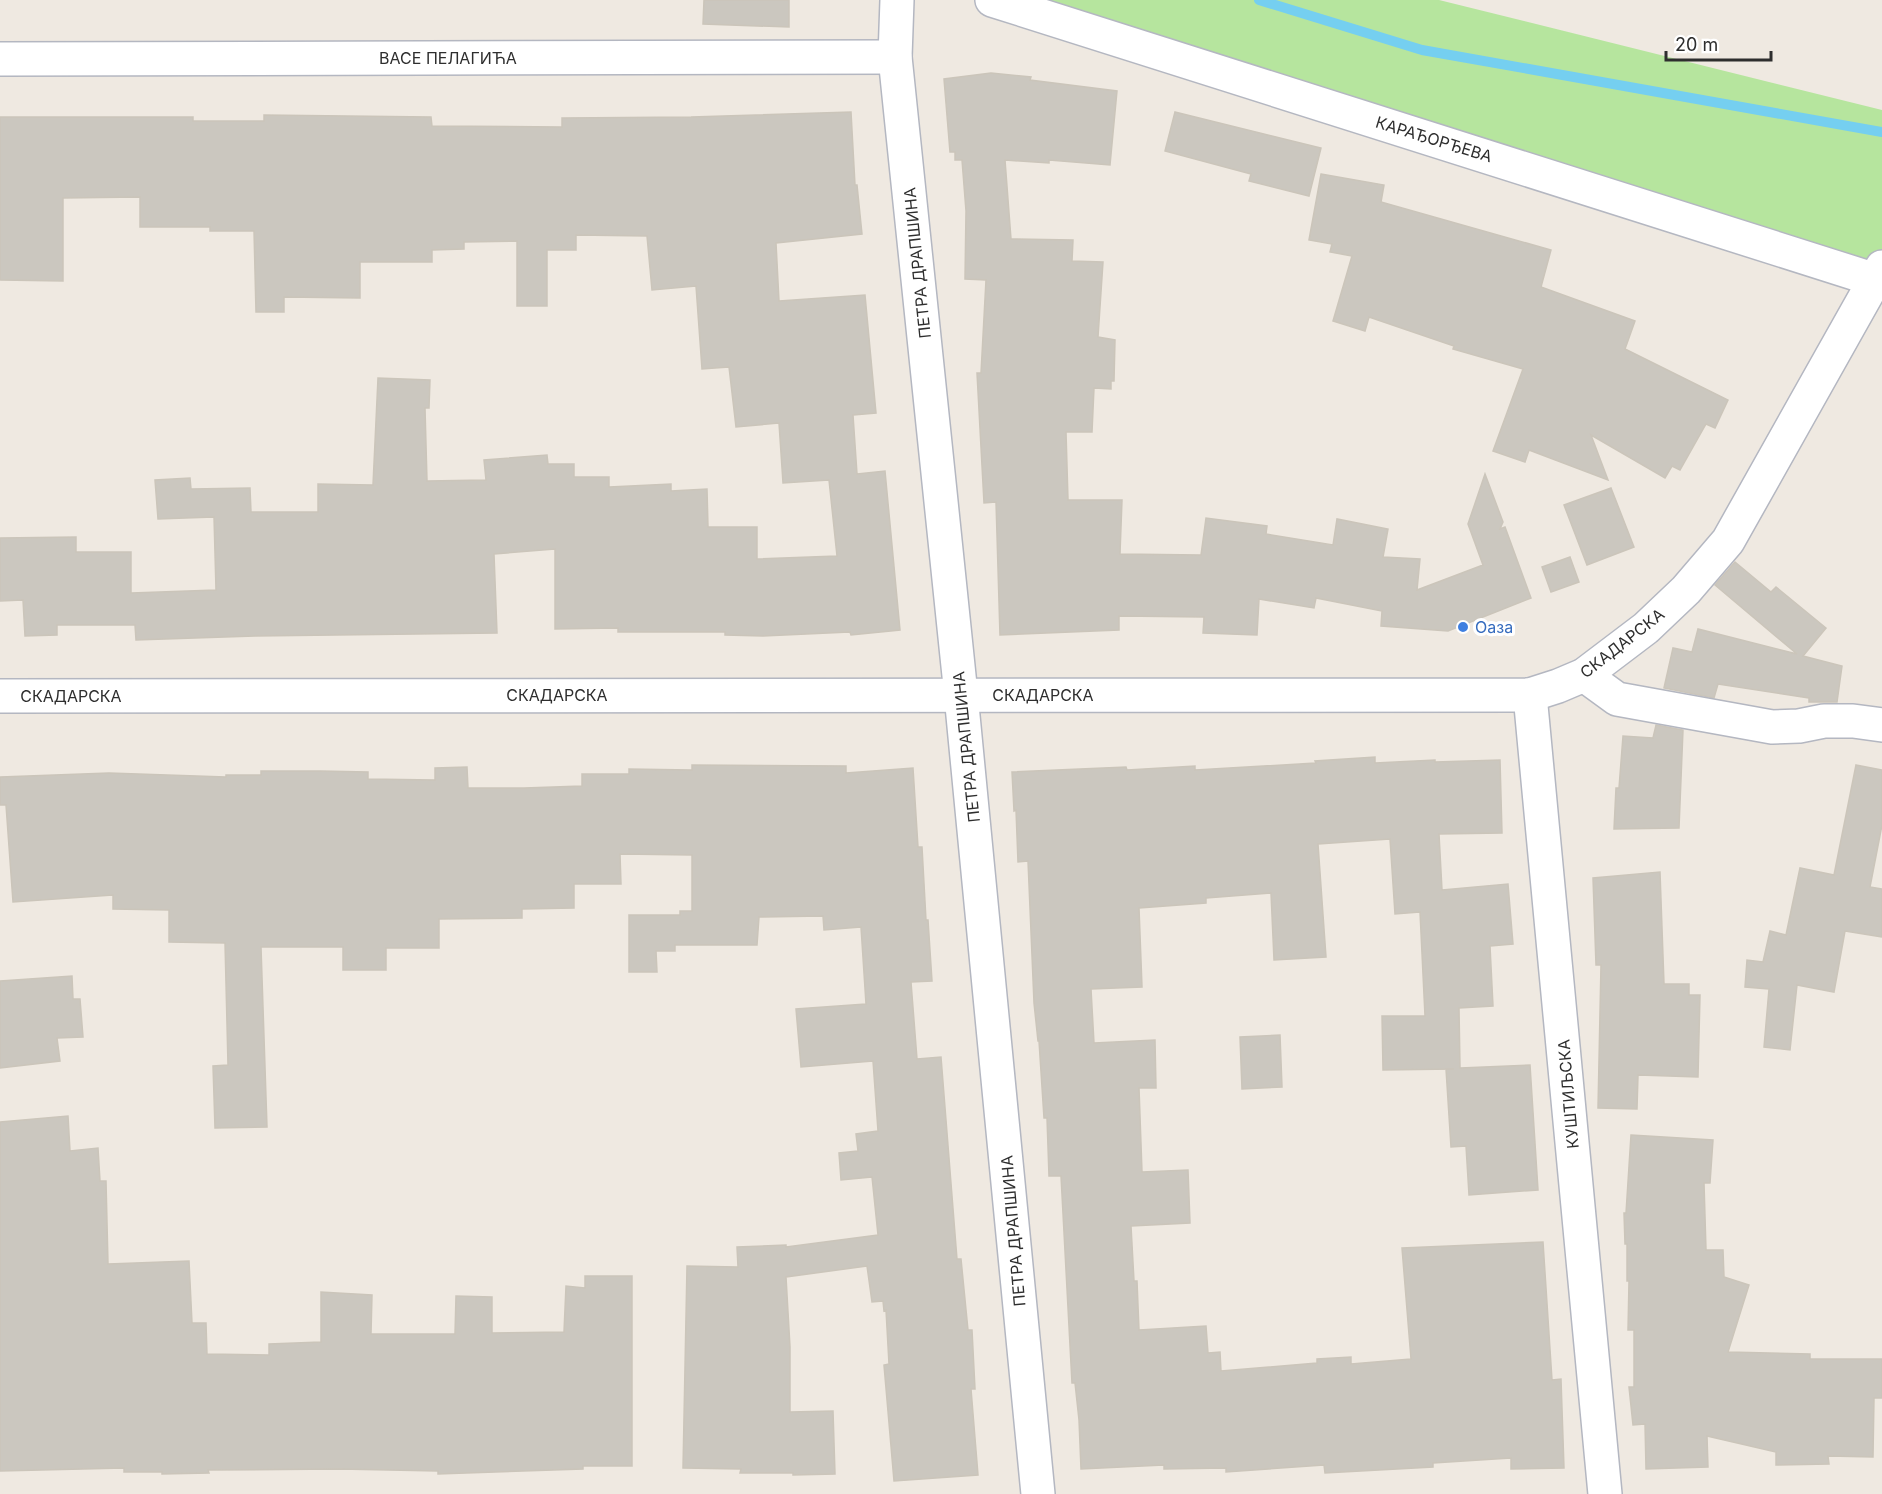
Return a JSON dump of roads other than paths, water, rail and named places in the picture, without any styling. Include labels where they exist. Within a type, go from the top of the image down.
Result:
[{"type":"street","name":"ПЕТРА ДРАПШИНА","points":[[897,0],[895,57],[961,695],[1038,1494]]},
{"type":"street","name":"КАРАЂОРЂЕВА","points":[[992,0],[1880,276]]},
{"type":"street","name":"ВАСЕ ПЕЛАГИЋА","points":[[0,59],[895,57]]},
{"type":"street","name":"СКАДАРСКА","points":[[0,696],[1530,694],[1584,675],[1646,628],[1686,590],[1728,541],[1880,276]]},
{"type":"street","points":[[1584,675],[1617,699],[1772,727],[1853,721],[1882,725]]},
{"type":"street","name":"КУШТИЉСКА","points":[[1530,694],[1605,1494]]},
{"type":"waterway","points":[[1259,0],[1422,50],[1882,132]]},
{"type":"place","name":"Оаза","points":[[1463,627]]}]
